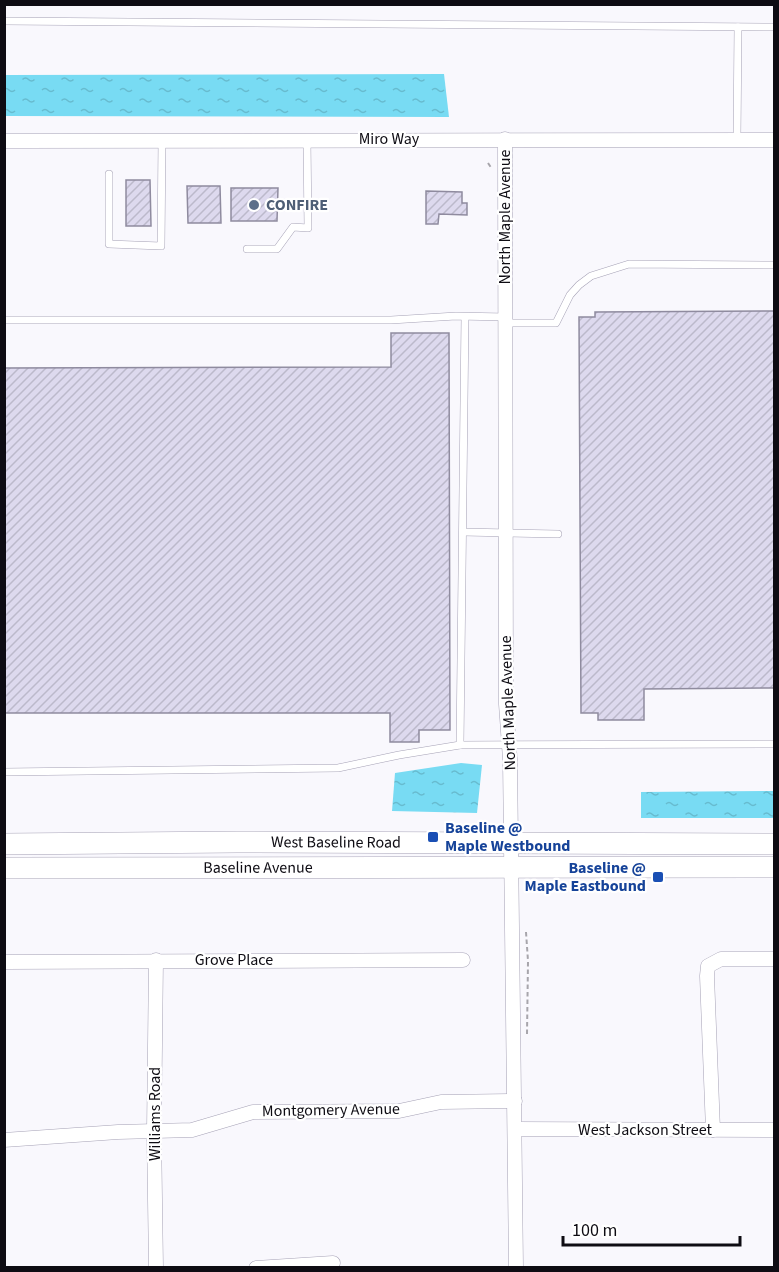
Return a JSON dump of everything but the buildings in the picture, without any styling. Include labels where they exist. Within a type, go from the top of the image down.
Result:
[{"type":"main road","name":"West Baseline Road","points":[[4,844],[774,844]]},
{"type":"main road","points":[[511,868],[774,867]]},
{"type":"main road","name":"Baseline Avenue","points":[[4,868],[511,868]]},
{"type":"street","name":"North Maple Avenue","points":[[505,139],[506,704],[510,746],[516,1268]]},
{"type":"street","name":"Miro Way","points":[[4,141],[774,140]]},
{"type":"street","points":[[712,1130],[708,966],[727,959],[774,959]]},
{"type":"street","name":"Williams Road","points":[[156,960],[154,1131],[156,1268]]},
{"type":"street","name":"Grove Place","points":[[4,962],[463,960]]},
{"type":"street","name":"Montgomery Avenue","points":[[4,1140],[192,1130],[253,1112],[399,1111],[441,1102],[515,1101]]},
{"type":"street","name":"West Jackson Street","points":[[516,1129],[774,1130]]},
{"type":"street","points":[[256,1268],[333,1263]]},
{"type":"lane","points":[[4,21],[774,27]]},
{"type":"lane","points":[[737,139],[738,27]]},
{"type":"lane","points":[[109,174],[109,244],[161,246],[162,140]]},
{"type":"lane","points":[[247,249],[277,249],[293,227],[308,228],[307,140]]},
{"type":"lane","points":[[4,320],[379,320],[465,317],[556,323],[570,295],[579,285],[598,273],[629,264],[774,265]]},
{"type":"lane","points":[[460,745],[465,317]]},
{"type":"lane","points":[[463,532],[558,534]]},
{"type":"lane","points":[[4,772],[338,768],[460,745],[774,744]]},
{"type":"path","points":[[526,932],[527,1040]]},
{"type":"water","points":[[444,74],[449,117],[5,116],[5,75]]},
{"type":"water","points":[[461,763],[482,765],[477,813],[392,811],[395,773]]},
{"type":"water","points":[[774,791],[774,818],[641,818],[641,792]]},
{"type":"place","name":"CONFIRE","points":[[254,205]]},
{"type":"place","name":"Baseline @ Maple Westbound","points":[[433,837]]},
{"type":"place","name":"Baseline @ Maple Eastbound","points":[[658,877]]}]
